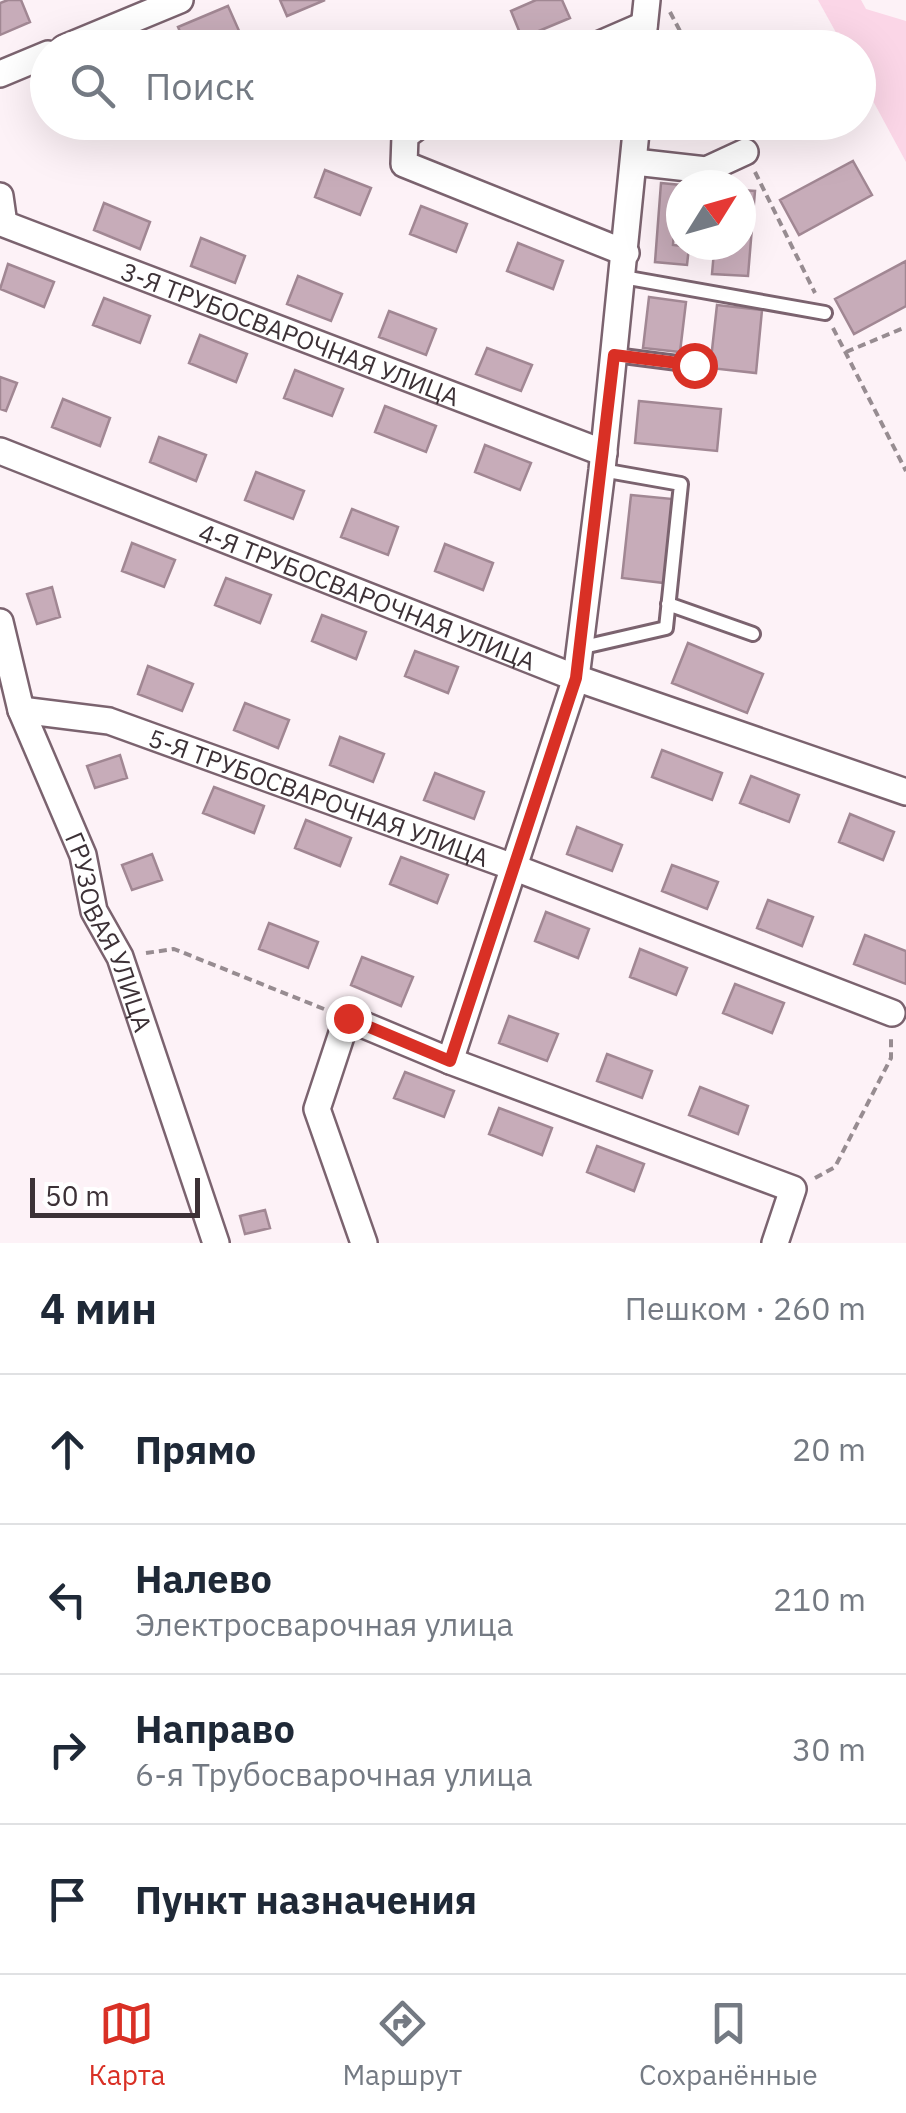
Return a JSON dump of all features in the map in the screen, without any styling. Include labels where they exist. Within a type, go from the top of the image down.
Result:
[{"type":"street","points":[[108,30],[180,0]]},
{"type":"street","points":[[0,74],[30,62]]},
{"type":"street","points":[[405,140],[404,164],[625,265]]},
{"type":"street","points":[[450,1061],[576,678],[637,140]]},
{"type":"street","points":[[635,162],[706,170],[745,152]]},
{"type":"street","name":"3-Я ТРУБОСВАРОЧНАЯ УЛИЦА","points":[[0,196],[4,224],[603,462]]},
{"type":"street","name":"4-Я ТРУБОСВАРОЧНАЯ УЛИЦА","points":[[0,451],[576,678],[906,792]]},
{"type":"street","name":"ГРУЗОВАЯ УЛИЦА","points":[[0,622],[21,710],[83,856],[94,911],[120,957],[216,1243]]},
{"type":"street","name":"5-Я ТРУБОСВАРОЧНАЯ УЛИЦА","points":[[21,710],[109,721],[513,866],[892,1013]]},
{"type":"street","points":[[364,1243],[318,1109],[348,1018],[450,1061],[793,1189],[776,1243]]},
{"type":"lane","points":[[625,265],[825,313]]},
{"type":"lane","points":[[614,355],[694,365]]},
{"type":"lane","points":[[580,648],[666,628],[681,484],[603,462]]},
{"type":"lane","points":[[668,604],[754,634]]},
{"type":"path","points":[[664,0],[680,30]]},
{"type":"path","points":[[845,352],[906,326]]},
{"type":"path","points":[[120,957],[174,949],[348,1018]]},
{"type":"path","points":[[793,1189],[836,1167],[891,1058],[892,1013]]},
{"type":"shaded area","points":[[818,0],[861,0],[866,9],[906,21],[906,162],[876,106],[876,30],[835,30]]},
{"type":"building","points":[[21,0],[30,22],[0,35],[0,3]]},
{"type":"building","points":[[280,0],[325,0],[287,16]]},
{"type":"building","points":[[536,0],[562,0],[570,18],[541,30],[519,30],[511,11]]},
{"type":"building","points":[[228,6],[239,30],[179,30],[178,27]]},
{"type":"building","points":[[853,161],[872,195],[799,235],[780,200]]},
{"type":"building","points":[[325,170],[371,188],[360,215],[315,197]]},
{"type":"building","points":[[661,183],[666,184],[666,260],[688,260],[687,265],[655,262]]},
{"type":"building","points":[[104,203],[150,222],[140,249],[94,230]]},
{"type":"building","points":[[421,206],[467,224],[456,252],[410,234]]},
{"type":"building","points":[[201,238],[245,256],[235,283],[191,266]]},
{"type":"building","points":[[518,243],[563,261],[553,289],[507,271]]},
{"type":"building","points":[[713,260],[749,260],[748,276],[712,274]]},
{"type":"building","points":[[906,261],[906,306],[854,334],[835,299]]},
{"type":"building","points":[[8,264],[54,282],[44,307],[0,289]]},
{"type":"building","points":[[298,276],[342,294],[331,321],[287,304]]},
{"type":"building","points":[[649,297],[686,302],[680,352],[643,348]]},
{"type":"building","points":[[104,298],[150,316],[140,343],[93,325]]},
{"type":"building","points":[[717,305],[762,310],[756,373],[710,368]]},
{"type":"building","points":[[389,311],[436,329],[426,355],[379,337]]},
{"type":"building","points":[[200,335],[247,354],[236,382],[189,363]]},
{"type":"building","points":[[487,348],[532,365],[521,391],[476,374]]},
{"type":"building","points":[[295,370],[343,389],[332,416],[284,398]]},
{"type":"building","points":[[0,377],[17,383],[6,411],[0,409]]},
{"type":"building","points":[[63,399],[110,418],[100,446],[52,427]]},
{"type":"building","points":[[639,401],[721,409],[717,451],[635,443]]},
{"type":"building","points":[[385,406],[436,426],[426,452],[375,432]]},
{"type":"building","points":[[159,437],[206,455],[196,481],[150,462]]},
{"type":"building","points":[[485,445],[531,463],[520,490],[475,472]]},
{"type":"building","points":[[256,472],[304,491],[293,519],[245,500]]},
{"type":"building","points":[[631,495],[673,499],[664,583],[622,578]]},
{"type":"building","points":[[352,509],[398,527],[388,555],[341,537]]},
{"type":"building","points":[[132,543],[175,560],[164,587],[122,571]]},
{"type":"building","points":[[445,544],[493,563],[483,590],[435,571]]},
{"type":"building","points":[[226,578],[271,595],[260,623],[215,605]]},
{"type":"building","points":[[52,587],[60,617],[37,624],[27,594]]},
{"type":"building","points":[[322,615],[366,632],[356,659],[312,641]]},
{"type":"building","points":[[688,643],[763,674],[747,713],[672,683]]},
{"type":"building","points":[[415,651],[458,667],[448,693],[405,676]]},
{"type":"building","points":[[148,666],[193,684],[182,711],[138,694]]},
{"type":"building","points":[[245,703],[289,720],[278,748],[234,730]]},
{"type":"building","points":[[340,737],[384,754],[373,782],[330,765]]},
{"type":"building","points":[[662,750],[722,773],[712,800],[652,777]]},
{"type":"building","points":[[120,755],[127,778],[95,788],[87,766]]},
{"type":"building","points":[[435,773],[484,792],[474,819],[424,800]]},
{"type":"building","points":[[751,776],[799,795],[789,822],[740,803]]},
{"type":"building","points":[[214,787],[264,806],[254,833],[203,813]]},
{"type":"building","points":[[850,814],[894,832],[883,860],[839,842]]},
{"type":"building","points":[[306,820],[351,838],[340,866],[295,848]]},
{"type":"building","points":[[577,827],[622,845],[612,871],[567,854]]},
{"type":"building","points":[[152,854],[162,880],[132,890],[122,865]]},
{"type":"building","points":[[401,857],[448,875],[437,903],[390,884]]},
{"type":"building","points":[[672,865],[718,882],[707,909],[662,891]]},
{"type":"building","points":[[768,900],[813,917],[802,946],[757,928]]},
{"type":"building","points":[[546,912],[589,929],[578,958],[535,941]]},
{"type":"building","points":[[269,923],[318,942],[308,968],[259,949]]},
{"type":"building","points":[[865,935],[906,951],[906,984],[854,964]]},
{"type":"building","points":[[640,949],[687,968],[676,995],[630,977]]},
{"type":"building","points":[[362,957],[413,977],[401,1006],[351,985]]},
{"type":"building","points":[[735,984],[784,1003],[772,1033],[723,1013]]},
{"type":"building","points":[[509,1016],[558,1034],[547,1061],[499,1043]]},
{"type":"building","points":[[607,1054],[652,1071],[642,1098],[597,1081]]},
{"type":"building","points":[[405,1072],[454,1091],[444,1117],[394,1098]]},
{"type":"building","points":[[700,1087],[748,1106],[738,1134],[689,1115]]},
{"type":"building","points":[[499,1108],[552,1128],[542,1155],[489,1134]]},
{"type":"building","points":[[597,1146],[644,1164],[634,1191],[587,1172]]},
{"type":"building","points":[[265,1210],[270,1228],[245,1234],[240,1216]]},
{"type":"route","points":[[348,1018],[450,1061],[576,678],[614,355],[694,365]]}]
